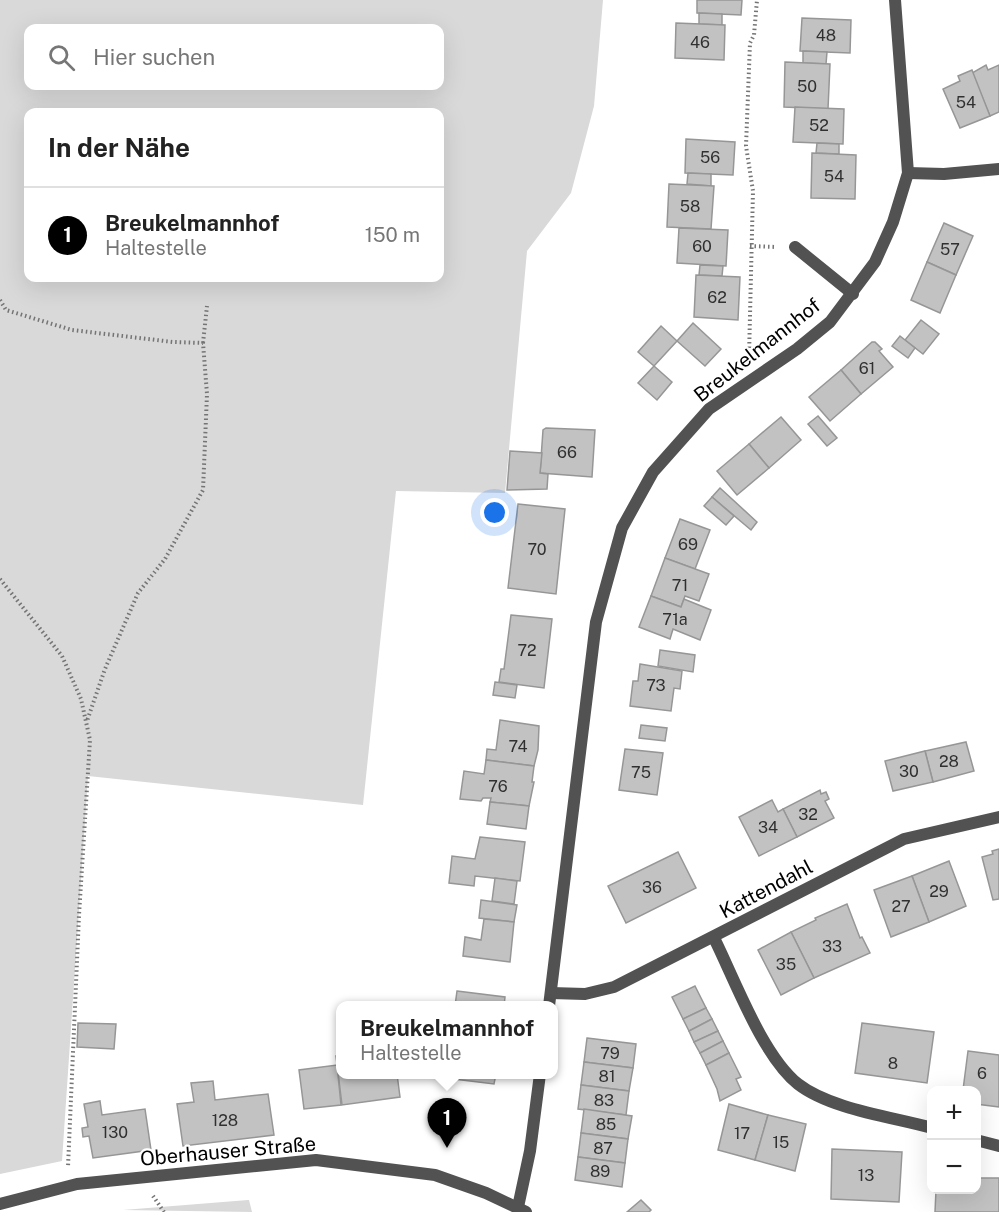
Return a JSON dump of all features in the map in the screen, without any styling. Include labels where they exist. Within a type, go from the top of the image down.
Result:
[{"type":"street","name":"Breukelmannhof","points":[[550,999],[596,622],[622,528],[652,472],[709,409],[797,349],[822,329],[853,294],[875,262],[889,232],[908,173],[895,0]]},
{"type":"street","points":[[908,173],[944,174],[999,169]]},
{"type":"street","points":[[795,247],[853,294]]},
{"type":"street","name":"Kattendahl","points":[[550,999],[614,987],[714,938],[904,839],[999,817]]},
{"type":"street","points":[[714,938],[766,1044],[783,1070],[799,1085],[820,1097],[927,1127]]},
{"type":"street","points":[[522,1210],[539,1079]]},
{"type":"street","points":[[981,1141],[999,1146]]},
{"type":"street","name":"Oberhauser Straße","points":[[0,1204],[69,1186],[316,1160],[435,1175],[522,1210]]},
{"type":"path","points":[[748,382],[753,191],[746,146],[750,44],[754,36],[757,0]]},
{"type":"path","points":[[0,300],[6,310],[72,330],[172,342],[203,343]]},
{"type":"path","points":[[87,722],[105,669],[138,593],[165,559],[203,490],[207,394],[203,343],[207,306]]},
{"type":"path","points":[[0,579],[62,656],[73,678],[87,722],[90,740],[79,915],[69,1186]]},
{"type":"shaded area","points":[[0,0],[603,0],[594,106],[571,193],[527,251],[505,493],[396,491],[363,805],[88,776],[62,1161],[0,1174]]},
{"type":"shaded area","points":[[248,1200],[252,1212],[123,1210]]},
{"type":"building","points":[[697,0],[742,0],[741,15],[697,13]]},
{"type":"building","points":[[699,13],[722,14],[722,25],[699,24]]},
{"type":"building","points":[[802,18],[851,20],[850,53],[800,51]]},
{"type":"building","points":[[676,23],[725,25],[724,60],[675,58]]},
{"type":"building","points":[[803,51],[827,52],[826,64],[803,63]]},
{"type":"building","points":[[785,62],[830,64],[828,109],[784,107]]},
{"type":"building","points":[[986,65],[988,70],[999,65],[999,112],[990,116],[972,73]]},
{"type":"building","points":[[972,70],[990,116],[960,128],[943,89],[960,81],[958,76]]},
{"type":"building","points":[[795,107],[844,109],[843,144],[793,142]]},
{"type":"building","points":[[686,139],[735,142],[733,175],[685,173]]},
{"type":"building","points":[[817,143],[839,144],[839,154],[816,153]]},
{"type":"building","points":[[812,153],[856,155],[855,199],[811,198]]},
{"type":"building","points":[[688,173],[711,174],[711,186],[687,184]]},
{"type":"building","points":[[669,184],[714,186],[711,229],[667,227]]},
{"type":"building","points":[[944,223],[973,236],[956,275],[927,262]]},
{"type":"building","points":[[679,228],[728,230],[726,266],[677,263]]},
{"type":"building","points":[[927,262],[956,275],[940,313],[911,300]]},
{"type":"building","points":[[700,265],[723,266],[722,276],[699,275]]},
{"type":"building","points":[[696,275],[740,277],[738,320],[694,317]]},
{"type":"building","points":[[921,320],[939,334],[923,354],[905,340]]},
{"type":"building","points":[[693,323],[721,349],[705,366],[677,341]]},
{"type":"building","points":[[661,326],[677,341],[654,366],[638,352]]},
{"type":"building","points":[[900,336],[915,348],[908,358],[892,346]]},
{"type":"building","points":[[872,342],[882,349],[879,351],[893,367],[861,394],[841,370]]},
{"type":"building","points":[[654,366],[672,382],[657,400],[638,383]]},
{"type":"building","points":[[841,370],[861,394],[830,421],[809,397]]},
{"type":"building","points":[[818,416],[837,438],[827,446],[808,424]]},
{"type":"building","points":[[781,417],[801,440],[769,468],[749,444]]},
{"type":"building","points":[[546,428],[595,430],[592,477],[540,473],[543,430]]},
{"type":"building","points":[[749,444],[769,468],[737,495],[717,471]]},
{"type":"building","points":[[510,451],[542,453],[540,473],[548,474],[547,489],[507,490]]},
{"type":"building","points":[[720,488],[757,522],[751,530],[712,497]]},
{"type":"building","points":[[712,497],[734,516],[726,525],[704,506]]},
{"type":"building","points":[[518,504],[565,509],[556,594],[508,588]]},
{"type":"building","points":[[680,519],[710,530],[695,569],[665,558]]},
{"type":"building","points":[[665,558],[709,574],[699,601],[685,596],[681,607],[651,596]]},
{"type":"building","points":[[651,596],[681,607],[684,599],[711,610],[700,640],[673,629],[670,639],[639,627]]},
{"type":"building","points":[[511,615],[552,619],[544,688],[499,682],[501,669],[504,669]]},
{"type":"building","points":[[660,650],[695,655],[693,672],[658,666]]},
{"type":"building","points":[[640,664],[682,671],[680,689],[674,688],[671,711],[630,706],[633,681],[638,681]]},
{"type":"building","points":[[495,682],[517,685],[515,698],[493,695]]},
{"type":"building","points":[[500,720],[539,726],[538,750],[534,766],[486,760],[487,749],[496,750]]},
{"type":"building","points":[[641,725],[667,728],[665,741],[639,738]]},
{"type":"building","points":[[966,742],[974,771],[933,782],[925,751]]},
{"type":"building","points":[[625,749],[663,753],[657,795],[619,790]]},
{"type":"building","points":[[925,751],[933,782],[893,791],[885,761]]},
{"type":"building","points":[[486,760],[534,766],[532,782],[534,782],[529,806],[490,802],[491,798],[483,798],[481,801],[460,799],[464,771],[484,774]]},
{"type":"building","points":[[820,790],[821,794],[826,792],[829,799],[825,801],[834,818],[797,837],[783,809]]},
{"type":"building","points":[[772,800],[778,812],[783,809],[797,837],[759,856],[739,817]]},
{"type":"building","points":[[490,802],[529,806],[526,829],[487,824]]},
{"type":"building","points":[[480,837],[525,842],[520,881],[475,876],[474,886],[449,883],[452,856],[475,859]]},
{"type":"building","points":[[999,849],[999,899],[993,900],[982,857],[993,854],[992,851]]},
{"type":"building","points":[[678,852],[696,888],[626,923],[608,886]]},
{"type":"building","points":[[949,861],[966,906],[929,922],[912,876]]},
{"type":"building","points":[[912,876],[929,922],[891,937],[874,890]]},
{"type":"building","points":[[495,878],[517,881],[514,904],[492,901]]},
{"type":"building","points":[[481,900],[517,905],[514,922],[479,918]]},
{"type":"building","points":[[847,904],[860,938],[862,937],[870,953],[814,978],[791,932]]},
{"type":"building","points":[[484,919],[514,922],[510,962],[463,956],[465,937],[481,940]]},
{"type":"building","points":[[791,932],[814,978],[781,995],[758,950]]},
{"type":"building","points":[[695,986],[706,1008],[683,1019],[672,997]]},
{"type":"building","points":[[457,991],[505,997],[505,1001],[456,1001]]},
{"type":"building","points":[[706,1008],[712,1019],[689,1031],[683,1019]]},
{"type":"building","points":[[712,1019],[718,1031],[694,1042],[689,1031]]},
{"type":"building","points":[[78,1023],[116,1024],[114,1049],[77,1047]]},
{"type":"building","points":[[862,1023],[934,1032],[927,1083],[855,1073]]},
{"type":"building","points":[[718,1031],[723,1041],[700,1053],[694,1042]]},
{"type":"building","points":[[587,1038],[636,1044],[633,1068],[584,1062]]},
{"type":"building","points":[[723,1041],[729,1053],[706,1065],[700,1053]]},
{"type":"building","points":[[968,1051],[999,1055],[999,1107],[981,1105],[981,1086],[964,1086]]},
{"type":"building","points":[[729,1053],[741,1077],[736,1079],[741,1090],[720,1101],[706,1065]]},
{"type":"building","points":[[584,1062],[633,1068],[629,1091],[581,1085]]},
{"type":"building","points":[[336,1065],[341,1105],[304,1109],[299,1070]]},
{"type":"building","points":[[339,1079],[398,1079],[400,1097],[342,1105]]},
{"type":"building","points":[[454,1079],[495,1079],[494,1084]]},
{"type":"building","points":[[213,1081],[215,1100],[268,1094],[274,1135],[183,1146],[177,1104],[194,1102],[191,1083]]},
{"type":"building","points":[[581,1085],[629,1091],[626,1115],[578,1109]]},
{"type":"building","points":[[100,1101],[102,1115],[145,1109],[151,1150],[93,1158],[89,1136],[83,1137],[82,1128],[88,1127],[84,1104]]},
{"type":"building","points":[[729,1104],[768,1115],[755,1160],[718,1150]]},
{"type":"building","points":[[584,1109],[632,1116],[628,1139],[581,1133]]},
{"type":"building","points":[[768,1115],[806,1124],[795,1171],[755,1160]]},
{"type":"building","points":[[581,1133],[628,1139],[625,1163],[578,1157]]},
{"type":"building","points":[[832,1149],[902,1152],[899,1202],[831,1199]]},
{"type":"building","points":[[578,1157],[625,1163],[622,1187],[575,1180]]},
{"type":"building","points":[[981,1178],[999,1178],[999,1212],[935,1212],[936,1194],[981,1194]]},
{"type":"building","points":[[641,1200],[651,1210],[649,1212],[627,1212]]},
{"type":"place","name":"Breukelmannhof","points":[[447,1148]]}]
